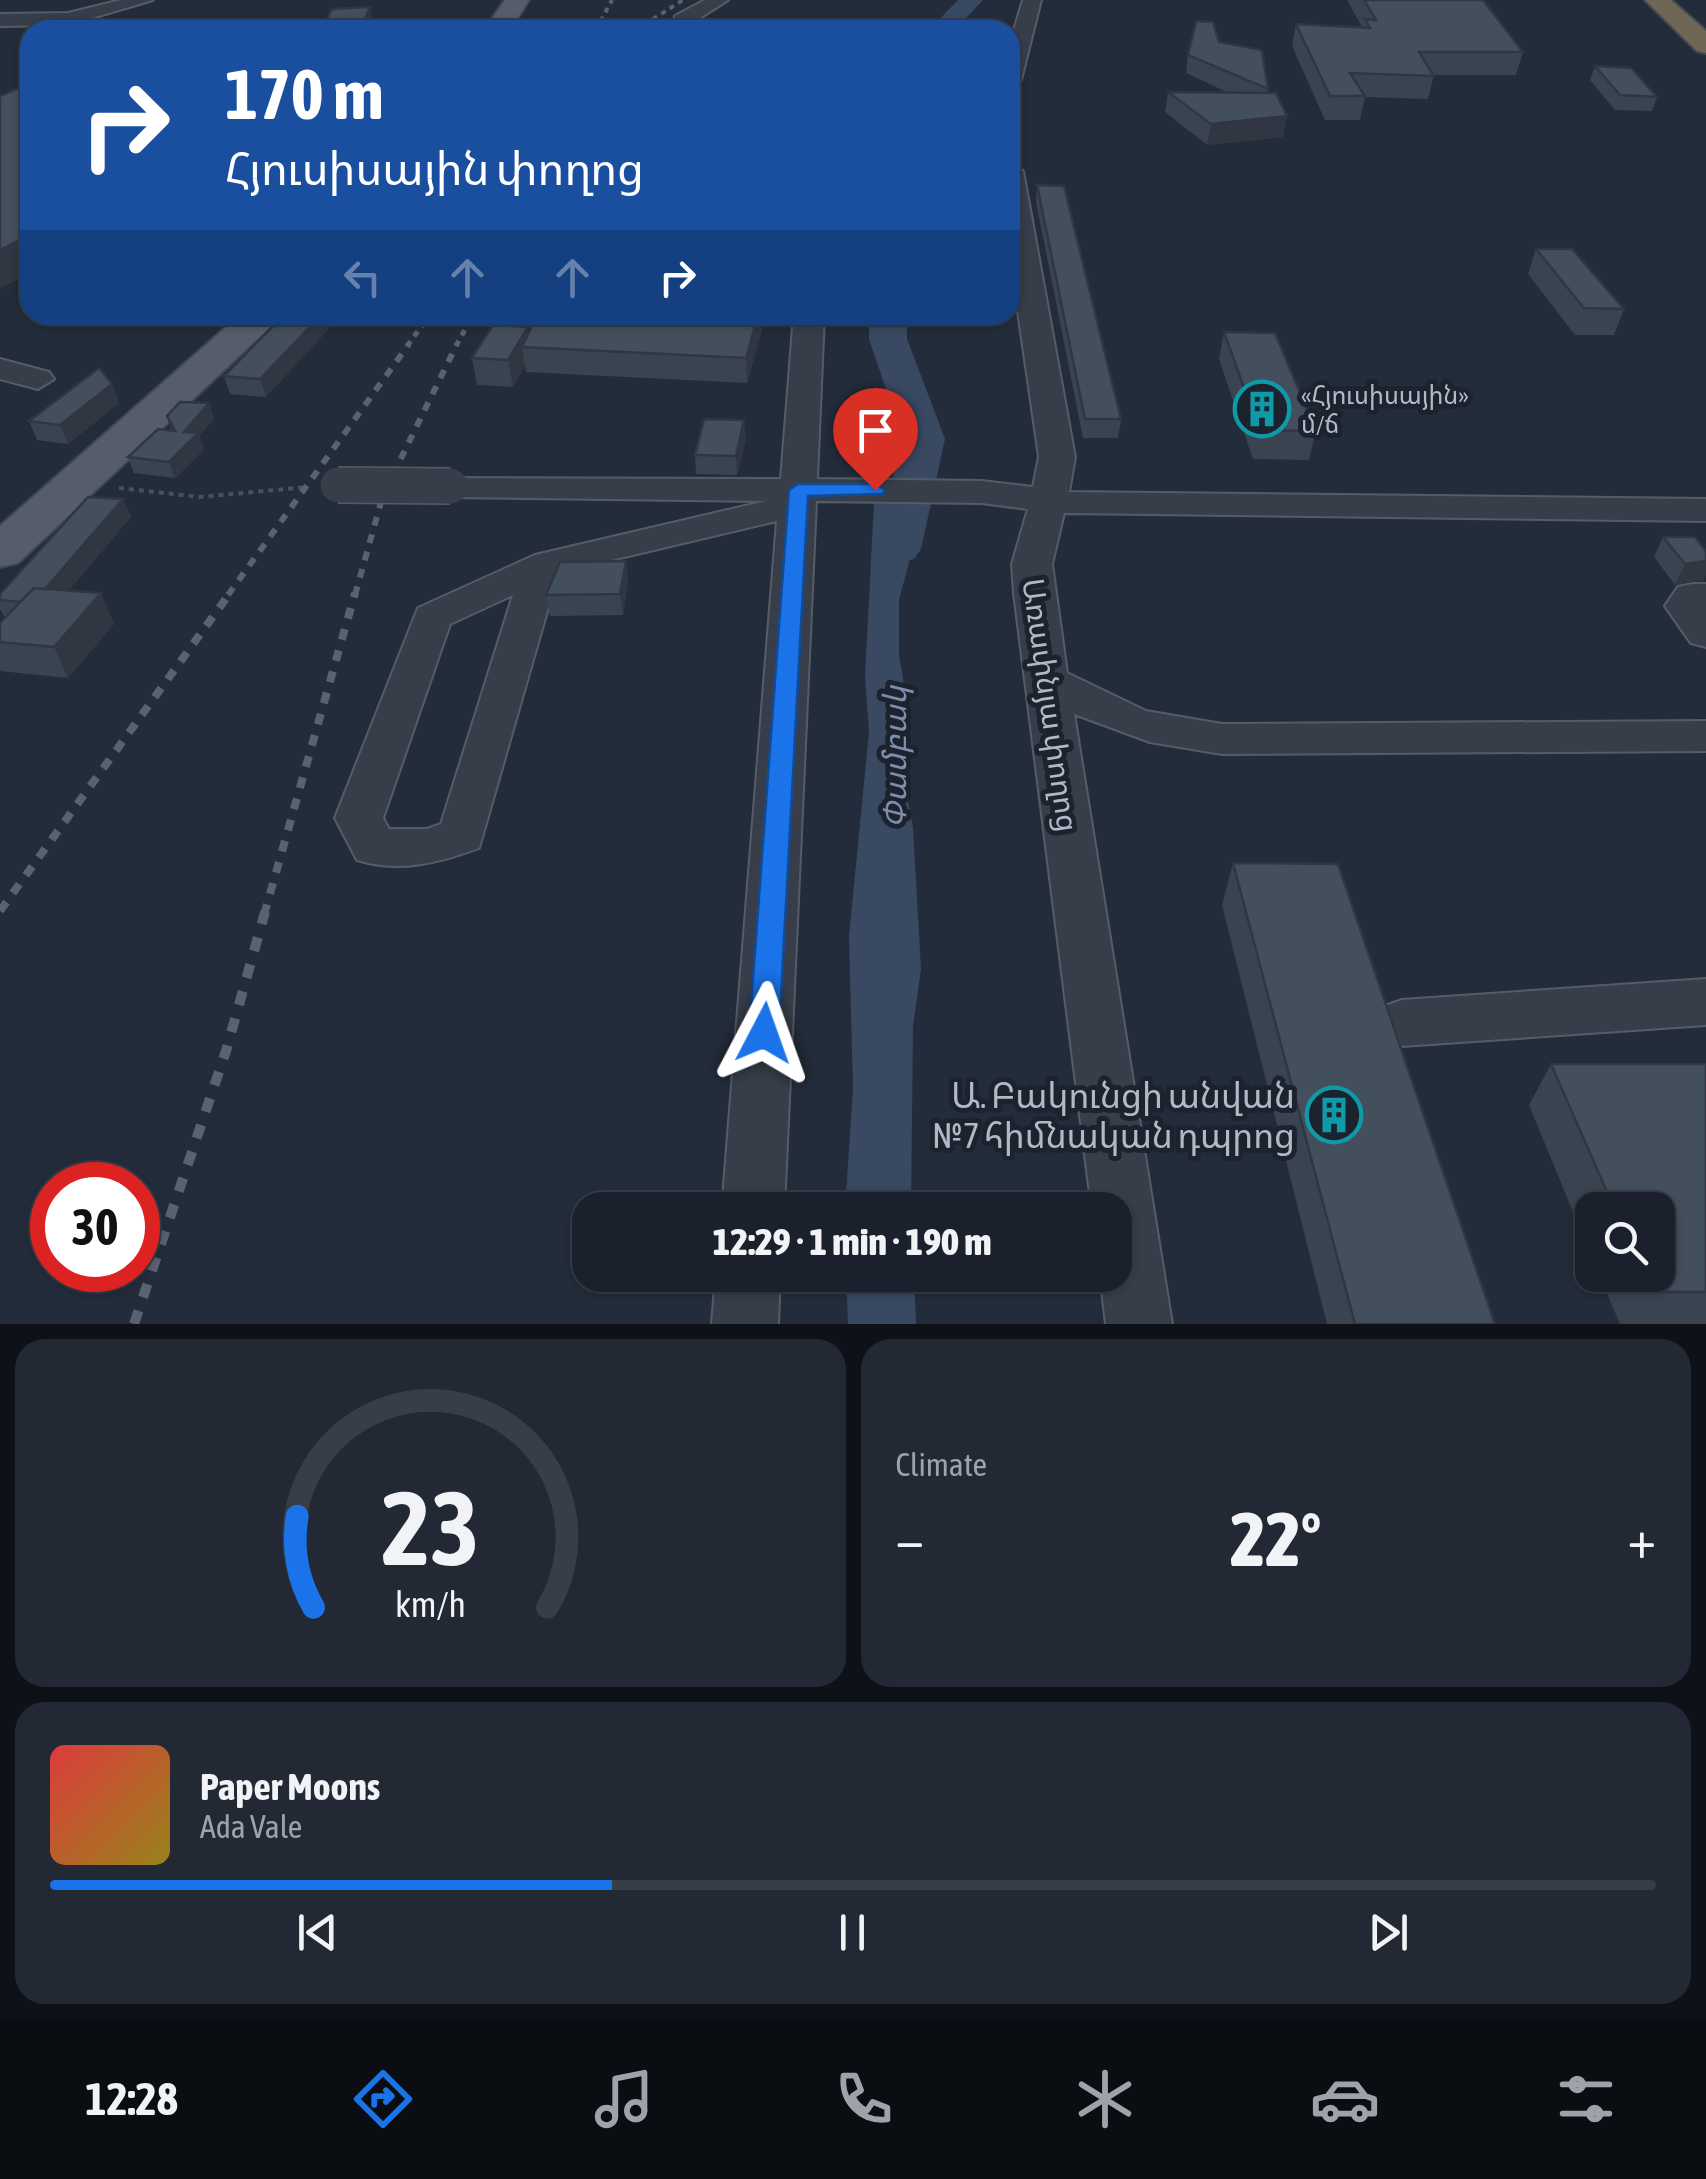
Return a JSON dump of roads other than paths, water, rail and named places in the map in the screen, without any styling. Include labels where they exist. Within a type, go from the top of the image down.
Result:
[{"type":"highway","points":[[1657,0],[1706,45]]},
{"type":"main road","points":[[0,552],[252,325]]},
{"type":"street","points":[[0,20],[68,20],[144,0]]},
{"type":"street","points":[[682,20],[719,0]]},
{"type":"street","points":[[1020,44],[1032,0]]},
{"type":"street","name":"Առափնյա փողոց","points":[[1020,232],[1057,458],[1032,564],[1139,1324]]},
{"type":"street","points":[[754,1192],[812,494],[809,325]]},
{"type":"street","points":[[0,369],[38,380]]},
{"type":"street","points":[[338,485],[812,494],[982,492],[1088,506],[1706,510]]},
{"type":"street","points":[[549,563],[530,602],[462,835],[430,847],[374,847],[359,818],[432,617],[549,563],[683,530],[740,522],[812,494]]},
{"type":"street","points":[[1706,596],[1692,596],[1685,606],[1706,634]]},
{"type":"street","points":[[1047,680],[1093,708],[1145,729],[1222,739],[1706,736]]},
{"type":"street","points":[[1402,1023],[1706,1002]]},
{"type":"street","points":[[745,1324],[747,1292]]},
{"type":"water","points":[[874,503],[924,506],[899,600],[899,655],[907,702],[895,737],[913,827],[921,969],[913,1026],[911,1192],[846,1192],[853,1089],[849,936],[869,732],[865,676]]},
{"type":"water","points":[[847,1292],[915,1292],[916,1324],[848,1324]]},
{"type":"waterway","name":"Փամբակ","points":[[951,20],[971,0]]},
{"type":"waterway","name":"Փամբակ","points":[[888,325],[888,339],[924,439],[897,549]]},
{"type":"railway","points":[[601,20],[612,0]]},
{"type":"railway","points":[[652,20],[683,0]]},
{"type":"railway","points":[[407,346],[423,325]]},
{"type":"railway","points":[[456,346],[468,325]]},
{"type":"railway","points":[[228,595],[409,344]]},
{"type":"railway","points":[[355,595],[383,495],[456,346]]},
{"type":"railway","points":[[0,911],[230,593]]},
{"type":"railway","points":[[264,915],[355,593]]},
{"type":"railway","points":[[134,1324],[226,1051],[265,912]]},
{"type":"place","name":"«Հյուսիսային» մ/ճ","points":[[1262,409]]},
{"type":"place","name":"Ա. Բակունցի անվան №7 հիմնական դպրոց","points":[[1334,1115]]}]
